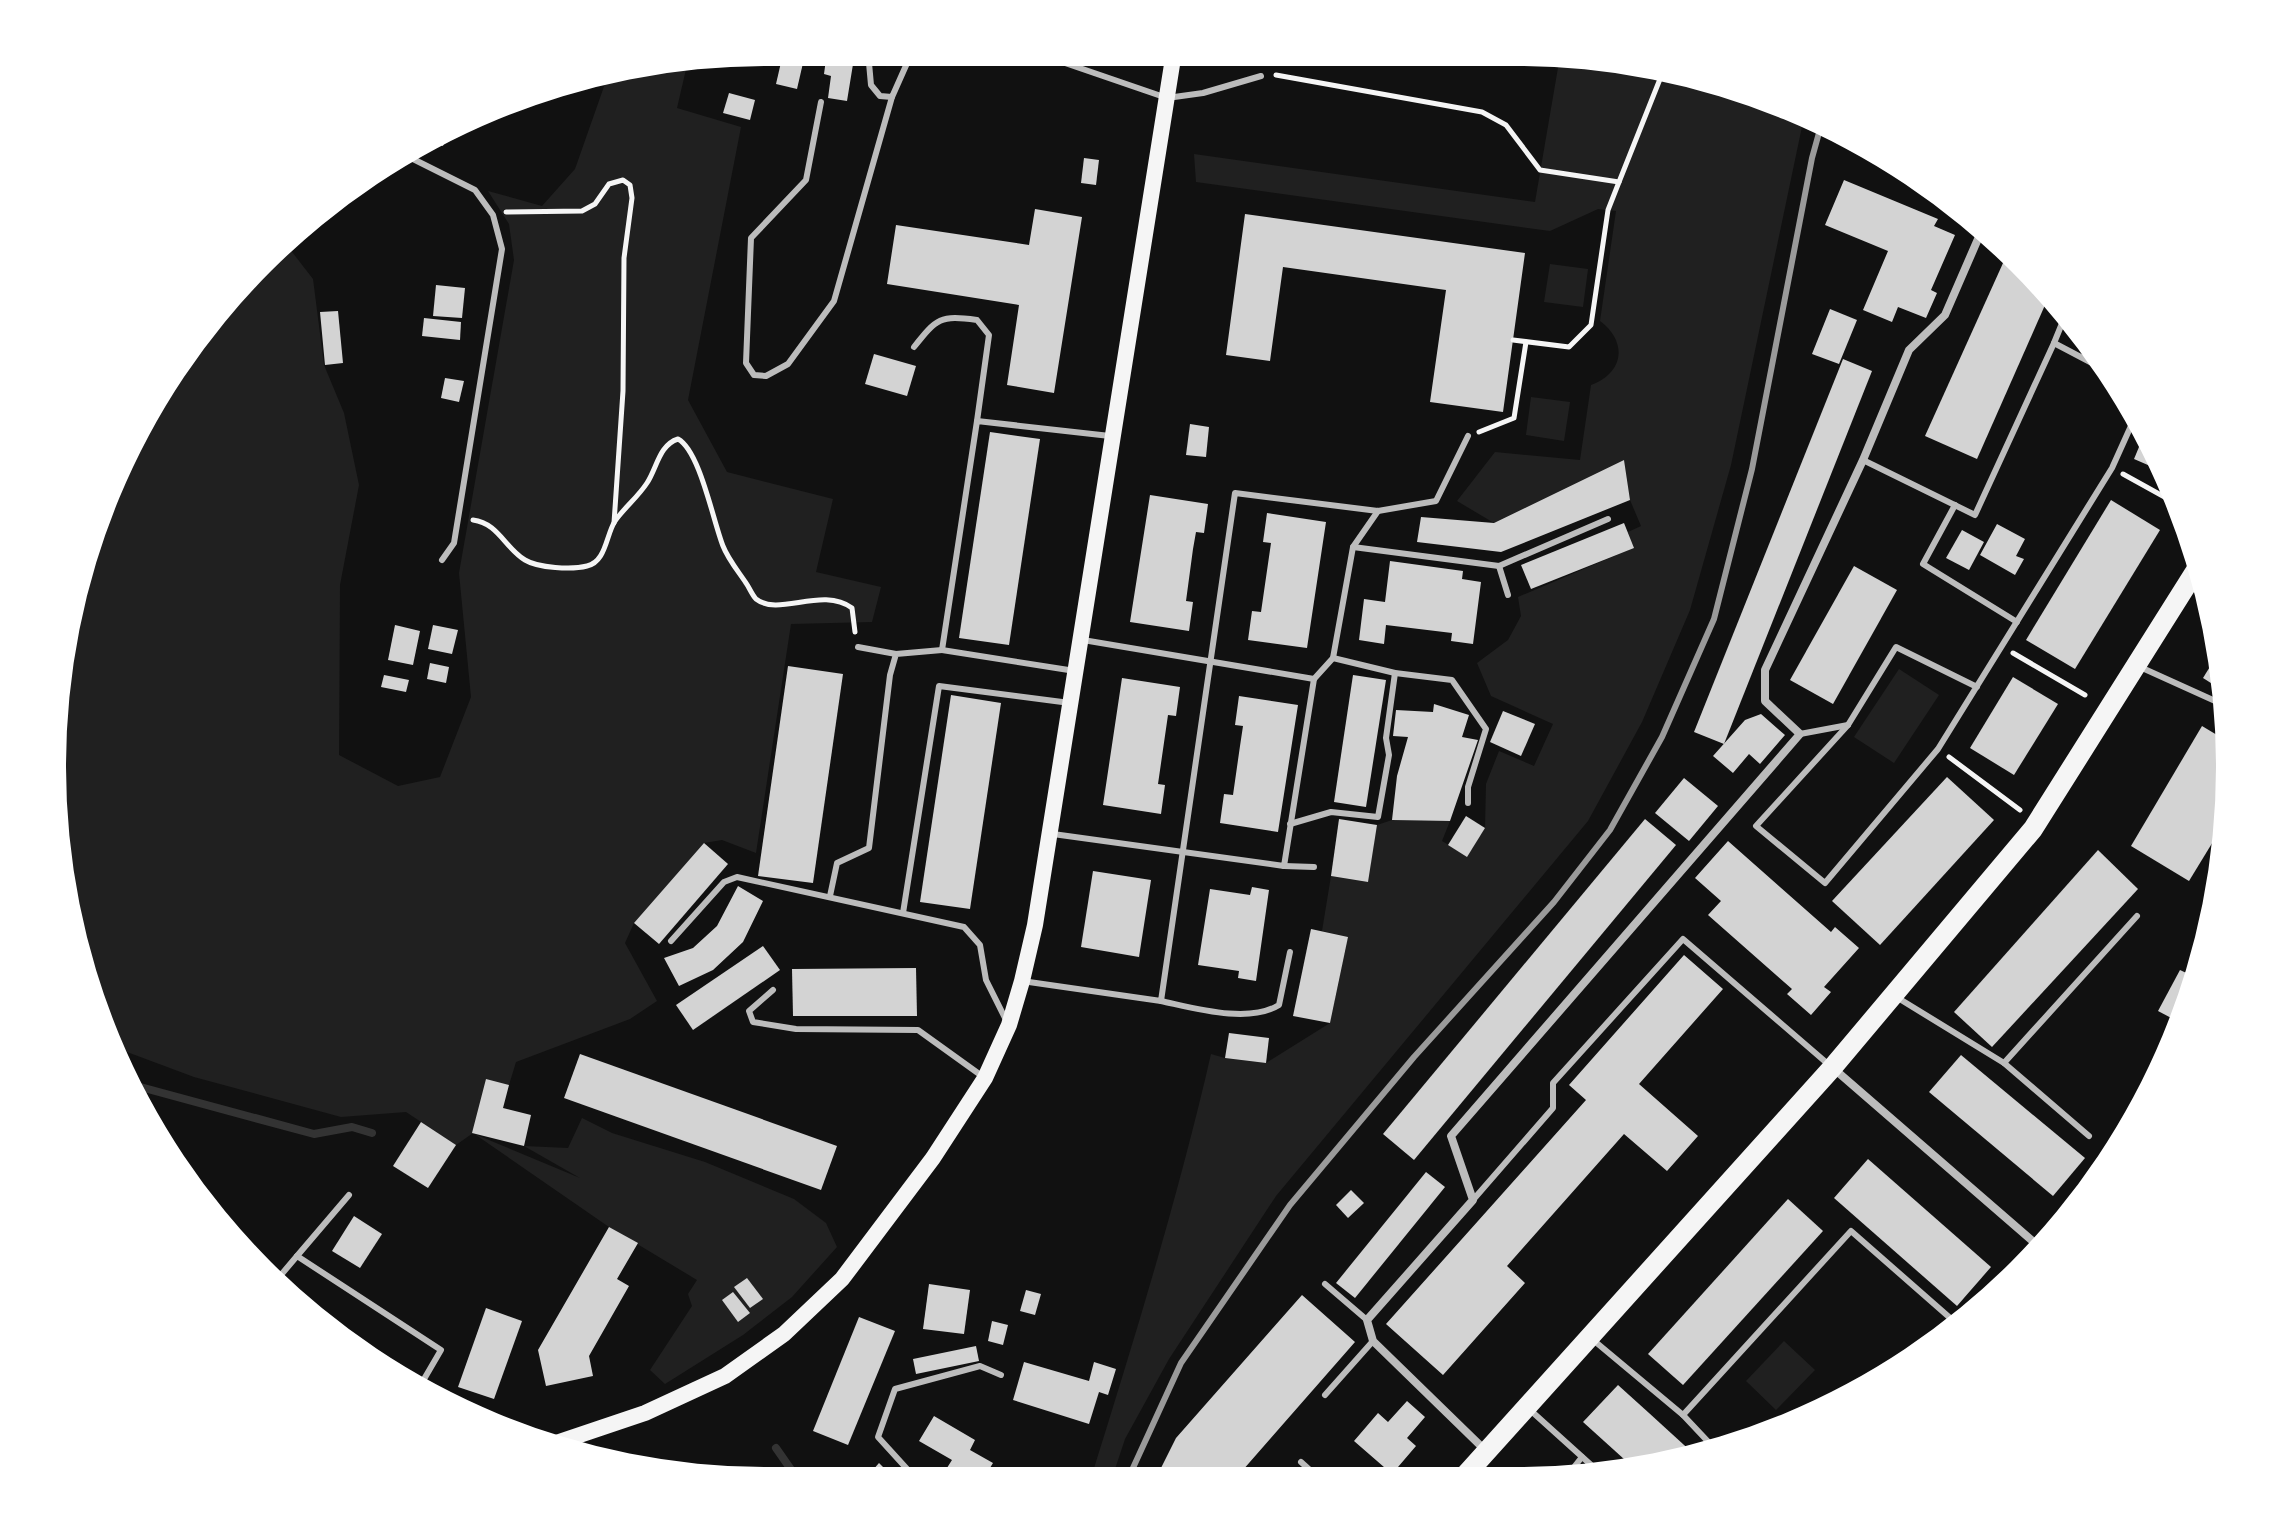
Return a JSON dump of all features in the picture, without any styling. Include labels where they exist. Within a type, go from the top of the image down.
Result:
[{"type":"main road","points":[[570,1438],[645,1413],[725,1376],[784,1334],[842,1279],[933,1158],[985,1078],[1009,1025],[1022,981],[1049,834],[1172,66]]},
{"type":"main road","points":[[1473,1467],[1832,1068],[2033,829],[2190,579]]},
{"type":"street","points":[[1487,1451],[1373,1341],[1367,1320],[1473,1200],[1451,1136],[1800,734],[1765,701],[1765,670],[1863,460],[1909,350],[1945,315],[1977,240]]},
{"type":"street","points":[[1832,1068],[2031,1240]]},
{"type":"lane","points":[[869,66],[871,85],[880,96],[892,97]]},
{"type":"lane","points":[[821,102],[806,180],[751,238],[746,363],[754,375],[766,376],[788,364],[834,301],[892,97],[906,66]]},
{"type":"lane","points":[[1074,66],[1167,98],[1203,93],[1261,76]]},
{"type":"lane","points":[[416,160],[475,190],[493,215],[502,249],[454,543],[442,560]]},
{"type":"lane","points":[[914,347],[931,325],[950,317],[977,320],[989,335],[942,650]]},
{"type":"lane","points":[[1863,460],[1975,515],[2060,327]]},
{"type":"lane","points":[[2054,343],[2085,359]]},
{"type":"lane","points":[[977,421],[1113,436]]},
{"type":"lane","points":[[1977,687],[1896,647],[1848,725],[1756,826],[1825,883],[1938,749],[1977,687],[2112,468],[2129,430]]},
{"type":"lane","points":[[1161,1001],[1235,493],[1378,511],[1436,501],[1468,436]]},
{"type":"lane","points":[[1955,505],[1923,564],[2017,622]]},
{"type":"lane","points":[[1284,866],[1314,679],[1333,658],[1353,547],[1378,511]]},
{"type":"lane","points":[[1353,547],[1499,566],[1608,519]]},
{"type":"lane","points":[[1499,566],[1508,595]]},
{"type":"lane","points":[[1080,640],[1314,679]]},
{"type":"lane","points":[[858,647],[896,654],[942,650],[1075,671]]},
{"type":"lane","points":[[830,896],[837,863],[869,848],[890,675],[896,654]]},
{"type":"lane","points":[[1333,658],[1395,673],[1452,680],[1486,729],[1468,787],[1468,803]]},
{"type":"lane","points":[[2137,665],[2213,700]]},
{"type":"lane","points":[[1290,824],[1331,812],[1378,817],[1389,755],[1386,738],[1395,673]]},
{"type":"lane","points":[[903,913],[939,686],[1070,703]]},
{"type":"lane","points":[[1800,734],[1848,725]]},
{"type":"lane","points":[[1049,834],[1284,866],[1314,867]]},
{"type":"lane","points":[[671,941],[724,882],[737,877],[964,927],[980,945],[986,980],[1009,1025]]},
{"type":"lane","points":[[2004,1063],[2137,916]]},
{"type":"lane","points":[[1473,1200],[1553,1108],[1553,1083],[1683,939],[1832,1068]]},
{"type":"lane","points":[[1022,981],[1211,1011],[1265,1014],[1279,1005],[1290,952]]},
{"type":"lane","points":[[773,990],[749,1011],[753,1022],[796,1029],[918,1030],[985,1078]]},
{"type":"lane","points":[[1894,997],[2004,1063],[2089,1136]]},
{"type":"lane","points":[[283,1273],[349,1195]]},
{"type":"lane","points":[[1683,1415],[1851,1231],[1949,1317]]},
{"type":"lane","points":[[297,1256],[441,1350],[425,1378]]},
{"type":"lane","points":[[1325,1284],[1367,1320]]},
{"type":"lane","points":[[1590,1336],[1683,1415],[1707,1440]]},
{"type":"lane","points":[[1325,1395],[1373,1341]]},
{"type":"lane","points":[[905,1467],[878,1437],[895,1389],[980,1366],[1001,1375]]},
{"type":"lane","points":[[1527,1407],[1589,1463]]},
{"type":"lane","points":[[1576,1464],[1582,1457]]},
{"type":"lane","points":[[1301,1462],[1307,1467]]},
{"type":"path","points":[[1261,76],[1281,75],[1482,112],[1506,125],[1540,170],[1619,182]]},
{"type":"path","points":[[1513,340],[1569,347],[1591,325],[1608,210],[1659,81]]},
{"type":"path","points":[[457,527],[473,520],[487,522],[526,561],[570,569],[592,566],[603,553],[614,523],[623,391],[624,258],[632,198],[630,185],[623,180],[609,184],[595,204],[582,211],[511,211],[493,215]]},
{"type":"path","points":[[1468,436],[1514,418],[1526,342]]},
{"type":"path","points":[[614,523],[647,483],[658,457],[671,441],[678,439],[686,443],[724,549],[756,599],[773,605],[816,598],[841,600],[852,608],[858,647]]},
{"type":"path","points":[[2112,468],[2162,496]]},
{"type":"path","points":[[2002,646],[2085,695]]},
{"type":"path","points":[[1938,749],[2020,810]]},
{"type":"shaded area","points":[[1558,67],[1652,79],[1697,90],[1741,103],[1802,127],[1731,465],[1690,610],[1642,722],[1588,821],[1276,1196],[1169,1359],[1125,1439],[1116,1467],[1094,1467],[1170,1215],[1211,1054],[1266,1063],[1330,1023],[1348,937],[1322,931],[1331,876],[1368,882],[1377,825],[1392,820],[1450,821],[1442,841],[1467,856],[1485,828],[1486,784],[1499,751],[1534,766],[1553,724],[1491,696],[1477,663],[1508,640],[1521,616],[1518,597],[1633,548],[1628,532],[1641,526],[1630,500],[1624,460],[1494,523],[1457,501],[1495,452],[1580,460],[1591,385],[1610,373],[1618,356],[1615,338],[1600,321],[1616,211],[1598,209],[1550,231],[1196,182],[1194,154],[1535,202]]},
{"type":"shaded area","points":[[686,71],[677,108],[741,127],[688,400],[727,472],[833,499],[816,572],[881,587],[872,622],[791,624],[756,853],[722,840],[704,843],[634,923],[625,943],[657,1001],[630,1019],[516,1062],[509,1085],[472,1133],[456,1145],[406,1112],[341,1117],[194,1077],[127,1052],[103,992],[90,948],[72,858],[67,812],[67,721],[79,630],[103,541],[119,498],[160,416],[211,340],[271,271],[292,252],[313,279],[324,365],[344,413],[359,485],[340,585],[339,755],[398,786],[440,777],[471,697],[459,573],[514,260],[509,224],[488,191],[542,206],[575,169],[604,85]]},
{"type":"shaded area","points":[[1550,264],[1588,269],[1583,307],[1544,302]]},
{"type":"shaded area","points":[[1531,397],[1570,402],[1564,441],[1526,435]]},
{"type":"shaded area","points":[[1899,669],[1939,695],[1894,763],[1854,737]]},
{"type":"shaded area","points":[[582,1118],[612,1133],[705,1162],[794,1199],[826,1223],[837,1247],[792,1297],[743,1335],[665,1384],[650,1370],[692,1306],[688,1294],[697,1280],[609,1227],[475,1134],[580,1178],[524,1146],[568,1148]]},
{"type":"shaded area","points":[[1784,1341],[1815,1370],[1776,1410],[1746,1381]]},
{"type":"building","points":[[780,66],[802,66],[797,89],[776,84]]},
{"type":"building","points":[[825,66],[853,66],[847,101],[828,98],[831,76],[824,74]]},
{"type":"building","points":[[729,93],[755,100],[750,120],[723,113]]},
{"type":"building","points":[[1084,158],[1099,160],[1096,185],[1081,183]]},
{"type":"building","points":[[1844,180],[1938,219],[1934,226],[1955,235],[1931,290],[1937,293],[1926,318],[1898,307],[1892,322],[1863,310],[1888,251],[1825,225]]},
{"type":"building","points":[[1035,209],[1082,217],[1054,393],[1007,385],[1019,305],[887,284],[896,225],[1029,245]]},
{"type":"building","points":[[1245,214],[1525,253],[1503,412],[1430,402],[1446,290],[1283,267],[1270,361],[1226,355]]},
{"type":"building","points":[[2003,264],[2044,307],[1977,459],[1925,436]]},
{"type":"building","points":[[436,285],[465,288],[462,318],[433,316]]},
{"type":"building","points":[[1830,309],[1857,320],[1839,364],[1812,354]]},
{"type":"building","points":[[338,311],[343,363],[325,365],[320,312]]},
{"type":"building","points":[[424,318],[461,322],[460,340],[422,336]]},
{"type":"building","points":[[874,354],[916,366],[907,396],[865,384]]},
{"type":"building","points":[[1843,359],[1872,371],[1724,744],[1694,732]]},
{"type":"building","points":[[445,378],[464,381],[459,402],[441,398]]},
{"type":"building","points":[[1190,424],[1209,427],[1206,457],[1186,455]]},
{"type":"building","points":[[990,432],[1040,439],[1009,645],[959,638]]},
{"type":"building","points":[[2139,447],[2148,465],[2134,459]]},
{"type":"building","points":[[1624,460],[1630,500],[1501,552],[1417,542],[1421,517],[1494,523]]},
{"type":"building","points":[[1150,495],[1208,504],[1204,533],[1196,532],[1193,549],[1186,601],[1193,602],[1189,631],[1130,622]]},
{"type":"building","points":[[2111,500],[2160,530],[2075,669],[2026,640]]},
{"type":"building","points":[[1267,513],[1326,522],[1307,648],[1248,640],[1252,611],[1261,612],[1271,543],[1263,542]]},
{"type":"building","points":[[1624,523],[1634,548],[1531,589],[1521,565]]},
{"type":"building","points":[[1997,524],[2025,539],[2016,556],[2024,559],[2015,575],[1980,555]]},
{"type":"building","points":[[1962,530],[1984,542],[1969,570],[1946,558]]},
{"type":"building","points":[[1390,561],[1463,571],[1462,579],[1481,582],[1473,644],[1451,641],[1452,633],[1386,625],[1384,644],[1359,640],[1364,599],[1385,602]]},
{"type":"building","points":[[1854,566],[1897,590],[1833,704],[1790,680]]},
{"type":"building","points":[[395,625],[420,631],[413,665],[388,660]]},
{"type":"building","points":[[433,625],[458,630],[452,654],[428,649]]},
{"type":"building","points":[[430,663],[449,667],[446,683],[427,679]]},
{"type":"building","points":[[788,666],[843,674],[813,883],[758,876]]},
{"type":"building","points":[[2209,668],[2211,683],[2203,678]]},
{"type":"building","points":[[384,675],[409,680],[406,692],[381,687]]},
{"type":"building","points":[[1353,675],[1386,680],[1366,807],[1334,802]]},
{"type":"building","points":[[2013,677],[2058,704],[2014,775],[1970,748]]},
{"type":"building","points":[[1122,678],[1180,687],[1176,716],[1168,715],[1158,784],[1165,785],[1161,814],[1103,805]]},
{"type":"building","points":[[951,695],[1001,703],[970,909],[920,902]]},
{"type":"building","points":[[1239,696],[1298,705],[1278,832],[1220,823],[1224,794],[1233,795],[1243,726],[1235,725]]},
{"type":"building","points":[[1434,704],[1469,715],[1462,737],[1478,740],[1450,821],[1392,820],[1397,776],[1408,737],[1393,736],[1396,710],[1433,712]]},
{"type":"building","points":[[1503,711],[1535,724],[1521,756],[1490,742]]},
{"type":"building","points":[[1761,714],[1785,735],[1760,764],[1749,754],[1733,773],[1713,756],[1745,720]]},
{"type":"building","points":[[2202,726],[2215,734],[2212,844],[2189,881],[2131,846]]},
{"type":"building","points":[[1947,777],[1994,820],[1880,945],[1832,901]]},
{"type":"building","points":[[1684,778],[1718,806],[1689,841],[1655,813]]},
{"type":"building","points":[[1466,816],[1485,828],[1467,857],[1448,845]]},
{"type":"building","points":[[1339,819],[1377,825],[1368,882],[1331,876]]},
{"type":"building","points":[[1645,819],[1676,845],[1414,1160],[1383,1134]]},
{"type":"building","points":[[1728,841],[1831,932],[1835,927],[1859,948],[1824,987],[1831,992],[1811,1015],[1787,994],[1792,989],[1708,915],[1721,901],[1695,878]]},
{"type":"building","points":[[704,843],[728,864],[659,944],[634,923]]},
{"type":"building","points":[[2098,850],[2138,889],[1992,1047],[1954,1012]]},
{"type":"building","points":[[1093,871],[1151,880],[1139,957],[1081,947]]},
{"type":"building","points":[[738,886],[763,901],[743,942],[713,970],[679,986],[664,958],[693,948],[717,926]]},
{"type":"building","points":[[1252,887],[1269,890],[1256,981],[1238,978],[1239,971],[1198,965],[1210,889],[1250,895]]},
{"type":"building","points":[[1311,929],[1348,937],[1330,1023],[1293,1016]]},
{"type":"building","points":[[763,946],[780,970],[693,1030],[676,1005]]},
{"type":"building","points":[[1684,955],[1723,989],[1639,1084],[1698,1136],[1667,1171],[1624,1134],[1507,1266],[1525,1283],[1443,1375],[1386,1324],[1586,1100],[1569,1085]]},
{"type":"building","points":[[916,968],[917,1016],[793,1016],[792,969]]},
{"type":"building","points":[[2180,970],[2185,972],[2170,1017],[2158,1011]]},
{"type":"building","points":[[1229,1033],[1269,1038],[1266,1063],[1225,1058]]},
{"type":"building","points":[[580,1054],[837,1146],[821,1190],[564,1098]]},
{"type":"building","points":[[1961,1055],[2085,1158],[2053,1196],[1929,1092]]},
{"type":"building","points":[[486,1079],[509,1085],[503,1108],[531,1115],[524,1146],[472,1133]]},
{"type":"building","points":[[421,1122],[456,1145],[428,1188],[393,1166]]},
{"type":"building","points":[[1868,1159],[1991,1267],[1957,1306],[1834,1198]]},
{"type":"building","points":[[1426,1172],[1445,1187],[1355,1298],[1336,1283]]},
{"type":"building","points":[[1351,1190],[1364,1203],[1348,1218],[1336,1205]]},
{"type":"building","points":[[1788,1199],[1823,1231],[1683,1385],[1648,1354]]},
{"type":"building","points":[[354,1216],[382,1234],[360,1268],[332,1251]]},
{"type":"building","points":[[609,1227],[638,1243],[617,1279],[629,1286],[589,1356],[593,1376],[546,1386],[538,1350]]},
{"type":"building","points":[[747,1278],[763,1299],[750,1308],[734,1287]]},
{"type":"building","points":[[929,1284],[970,1290],[964,1334],[923,1329]]},
{"type":"building","points":[[1026,1290],[1041,1294],[1035,1315],[1020,1311]]},
{"type":"building","points":[[733,1292],[750,1313],[738,1322],[722,1300]]},
{"type":"building","points":[[1302,1295],[1355,1342],[1246,1467],[1162,1467],[1176,1438]]},
{"type":"building","points":[[486,1308],[522,1321],[494,1399],[458,1387]]},
{"type":"building","points":[[859,1317],[895,1331],[848,1445],[813,1431]]},
{"type":"building","points":[[992,1321],[1008,1325],[1003,1345],[988,1341]]},
{"type":"building","points":[[976,1346],[979,1361],[916,1374],[913,1359]]},
{"type":"building","points":[[1024,1362],[1089,1381],[1094,1362],[1116,1369],[1108,1395],[1099,1392],[1089,1424],[1013,1400]]},
{"type":"building","points":[[1618,1385],[1685,1446],[1623,1458],[1583,1422]]},
{"type":"building","points":[[1407,1401],[1425,1417],[1407,1438],[1416,1446],[1398,1467],[1384,1467],[1354,1441],[1378,1413],[1388,1422]]},
{"type":"building","points":[[934,1416],[975,1440],[970,1450],[993,1463],[991,1467],[948,1467],[952,1460],[919,1441]]},
{"type":"waterway","points":[[144,1088],[314,1134],[352,1127],[372,1133]]},
{"type":"waterway","points":[[776,1448],[789,1467]]},
{"type":"railway","points":[[1133,1467],[1181,1363],[1290,1205],[1414,1057],[1554,902],[1610,830],[1662,737],[1714,619],[1752,469],[1818,135]]}]
